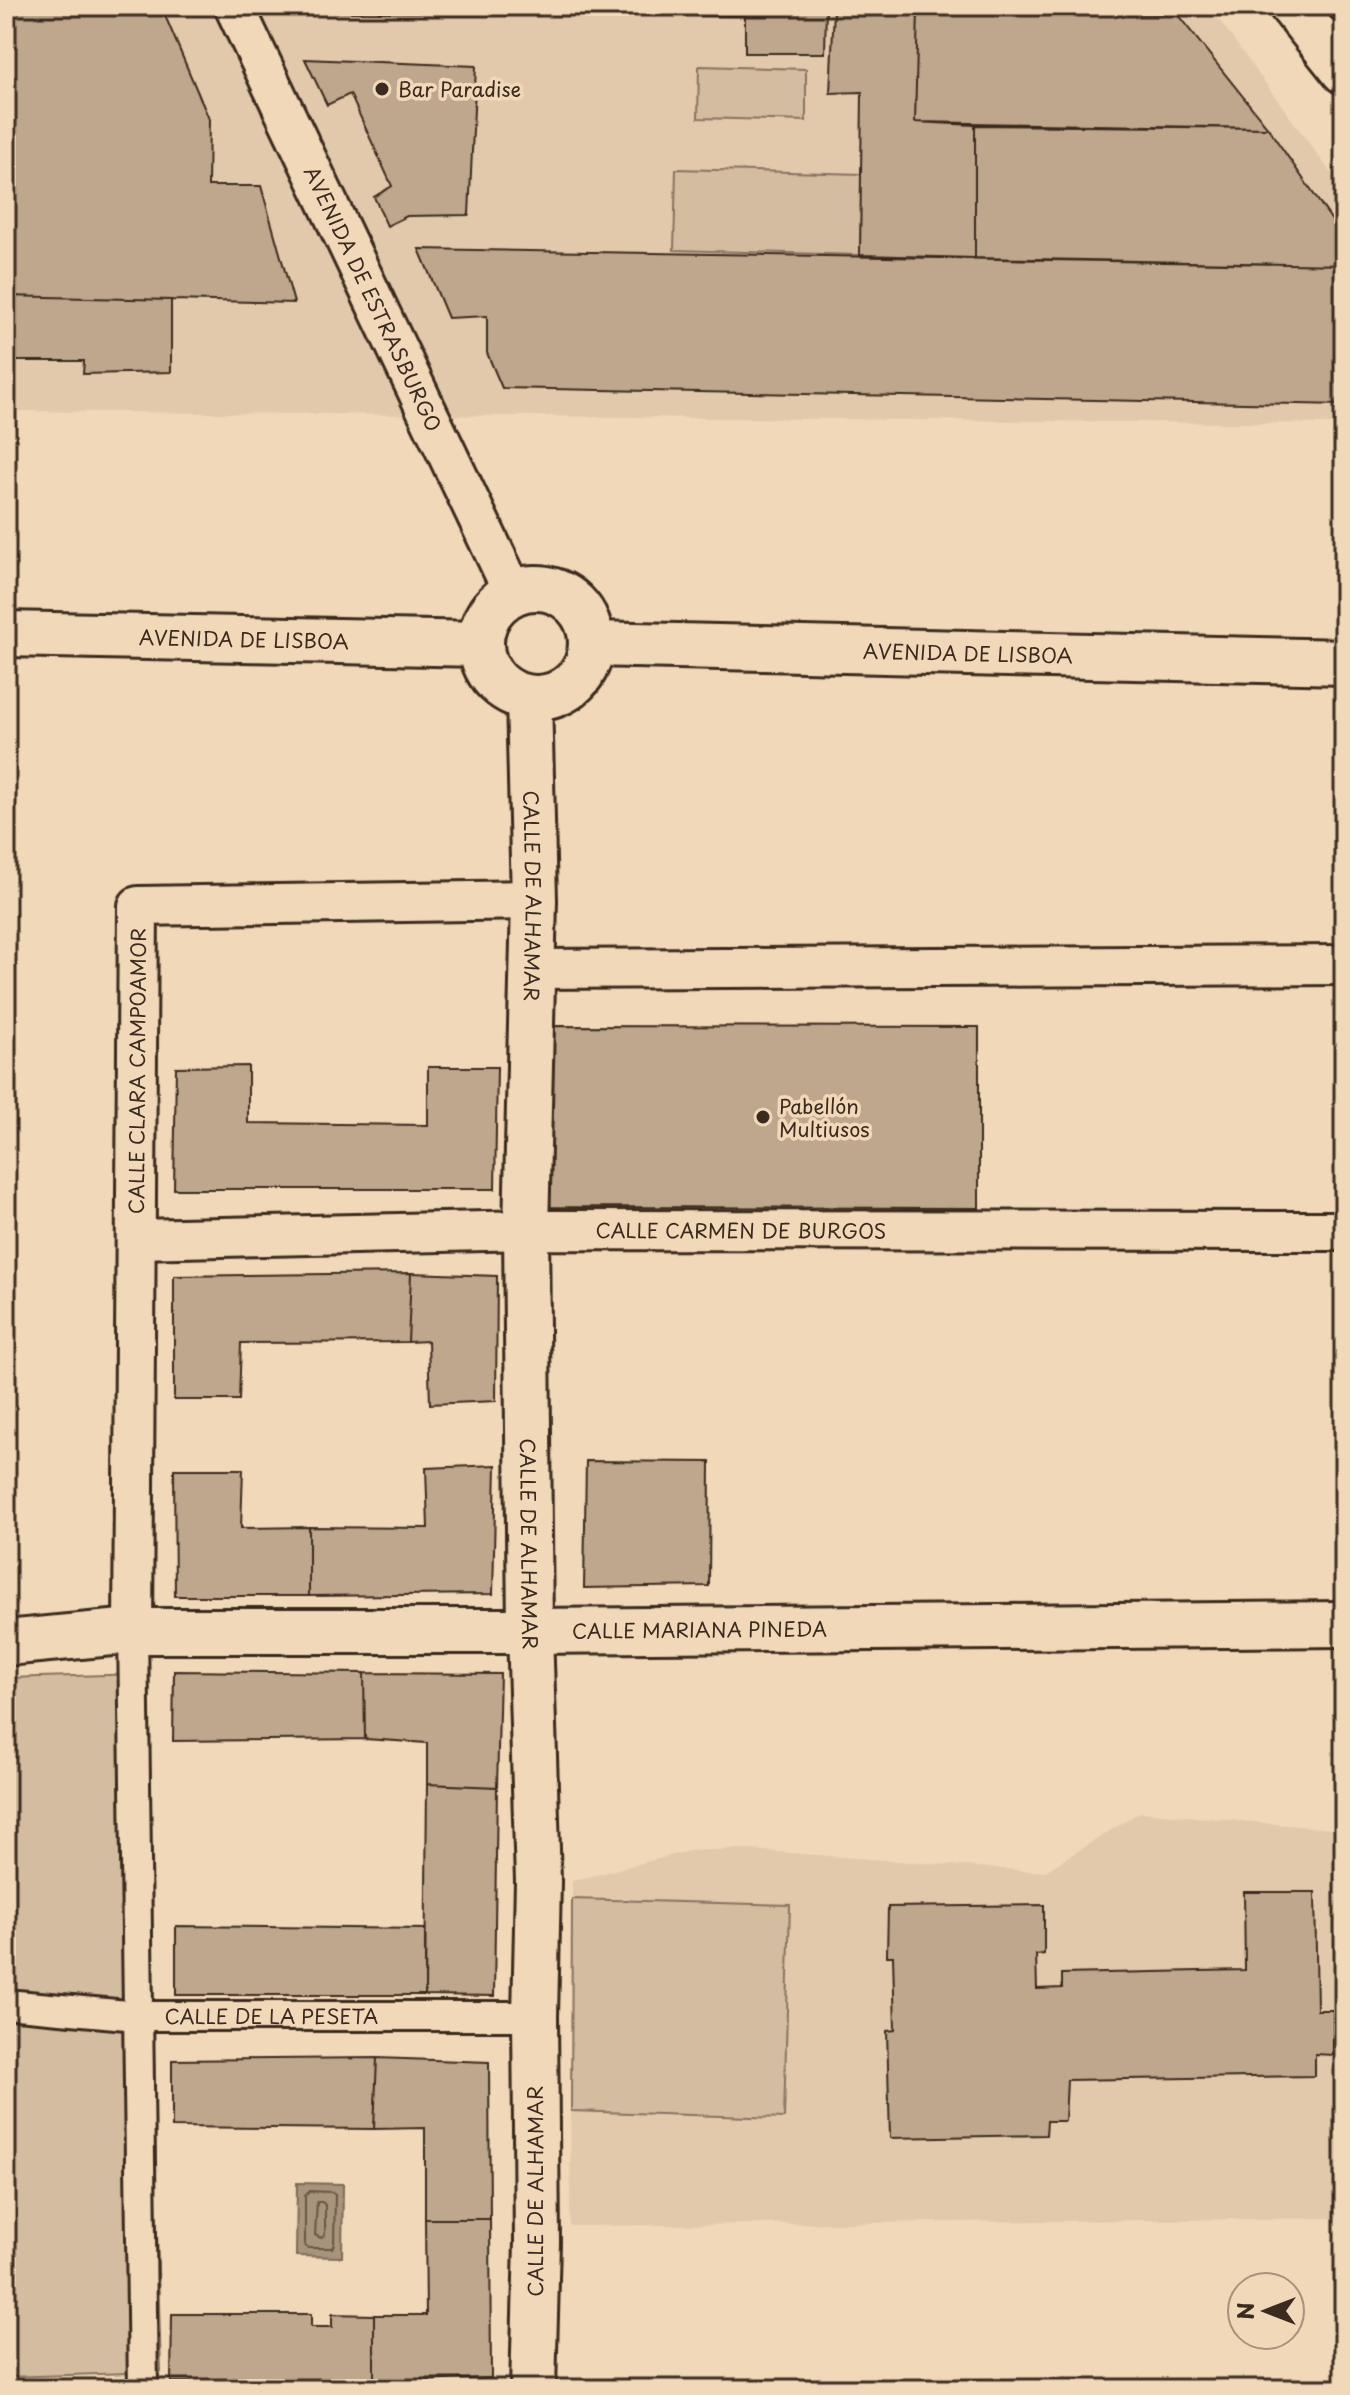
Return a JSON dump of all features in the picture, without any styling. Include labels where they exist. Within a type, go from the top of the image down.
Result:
[{"type":"street","name":"AVENIDA DE ESTRASBURGO","points":[[234,6],[513,592]]},
{"type":"street","points":[[1292,6],[1344,71]]},
{"type":"street","points":[[531,587],[549,589],[567,596],[580,609],[592,644],[588,662],[565,691],[547,698],[529,698],[500,686],[489,673],[480,644],[489,613],[499,601],[513,592],[531,587]]},
{"type":"street","name":"AVENIDA DE LISBOA","points":[[6,634],[480,644]]},
{"type":"street","name":"AVENIDA DE LISBOA","points":[[592,644],[1344,662]]},
{"type":"street","name":"CALLE DE ALHAMAR","points":[[529,698],[534,900],[526,1230],[530,1631],[538,1881],[535,2016],[537,2242],[533,2389]]},
{"type":"street","name":"CALLE CLARA CAMPOAMOR","points":[[133,1631],[138,906],[534,900]]},
{"type":"street","points":[[531,969],[1344,965]]},
{"type":"street","name":"CALLE CARMEN DE BURGOS","points":[[137,1239],[526,1230],[1344,1231]]},
{"type":"street","name":"CALLE MARIANA PINEDA","points":[[6,1643],[133,1631],[1344,1624]]},
{"type":"street","points":[[133,1631],[143,2389]]},
{"type":"street","name":"CALLE DE LA PESETA","points":[[6,2004],[138,2016],[535,2016]]},
{"type":"path","points":[[6,2063],[9,2389]]},
{"type":"shaded area","points":[[6,6],[1209,6],[1344,191],[1344,424],[6,411]]},
{"type":"shaded area","points":[[699,66],[806,69],[806,121],[698,118]]},
{"type":"shaded area","points":[[676,169],[862,174],[860,255],[674,250]]},
{"type":"shaded area","points":[[141,1674],[161,2372],[6,2377],[6,1678]]},
{"type":"shaded area","points":[[1140,1812],[1344,1830],[1344,2218],[570,2226],[572,1881],[689,1851],[737,1849],[1044,1872]]},
{"type":"shaded area","points":[[572,1899],[790,1905],[784,2118],[571,2111]]},
{"type":"water","points":[[297,2183],[343,2184],[342,2257],[296,2256]]},
{"type":"building","points":[[6,6],[161,6],[209,119],[208,186],[261,186],[294,303],[6,296]]},
{"type":"building","points":[[331,6],[528,6],[528,13],[337,12]]},
{"type":"building","points":[[528,6],[826,6],[825,53],[745,53],[745,16],[528,13]]},
{"type":"building","points":[[826,6],[1171,6],[1177,14],[826,9]]},
{"type":"building","points":[[834,9],[918,10],[915,122],[975,125],[975,258],[860,255],[862,92],[830,93]]},
{"type":"building","points":[[918,10],[1177,14],[1268,128],[915,122]]},
{"type":"building","points":[[305,59],[476,66],[469,215],[407,216],[387,226],[374,197],[392,186],[350,94],[327,105]]},
{"type":"building","points":[[975,125],[1268,128],[1344,238],[1344,265],[975,258]]},
{"type":"building","points":[[419,249],[1344,265],[1344,405],[502,388],[487,353],[487,316],[448,318]]},
{"type":"building","points":[[6,296],[171,300],[171,372],[83,374],[84,361],[6,361]]},
{"type":"building","name":"Pabellón Multiusos","points":[[547,1026],[979,1027],[979,1208],[546,1207]]},
{"type":"building","points":[[248,1066],[248,1123],[428,1125],[428,1067],[497,1067],[495,1189],[174,1189],[176,1067]]},
{"type":"building","points":[[411,1273],[408,1342],[241,1343],[239,1400],[174,1400],[174,1276]]},
{"type":"building","points":[[411,1273],[497,1276],[496,1401],[430,1404],[428,1341],[408,1342]]},
{"type":"building","points":[[586,1461],[710,1462],[709,1586],[584,1588]]},
{"type":"building","points":[[496,1465],[493,1594],[309,1596],[309,1527],[428,1528],[426,1468]]},
{"type":"building","points":[[174,1469],[243,1469],[241,1528],[309,1527],[309,1596],[175,1596]]},
{"type":"building","points":[[174,1671],[364,1673],[365,1739],[173,1741]]},
{"type":"building","points":[[364,1673],[500,1674],[497,1787],[427,1784],[427,1743],[365,1739]]},
{"type":"building","points":[[427,1784],[497,1787],[494,1996],[425,1995]]},
{"type":"building","points":[[1244,1892],[1315,1892],[1317,2010],[1333,2010],[1333,2055],[1315,2054],[1315,2076],[1067,2080],[1065,2121],[1047,2121],[1046,2135],[890,2138],[887,2031],[895,2030],[893,1956],[887,1956],[888,1907],[1044,1905],[1044,1954],[1036,1955],[1037,1989],[1062,1988],[1062,1974],[1245,1970]]},
{"type":"building","points":[[176,1926],[425,1929],[425,1995],[176,1995]]},
{"type":"building","points":[[377,2058],[374,2129],[172,2127],[172,2060]]},
{"type":"building","points":[[377,2058],[489,2062],[490,2219],[425,2219],[425,2128],[374,2129]]},
{"type":"building","points":[[425,2219],[490,2219],[491,2378],[374,2383],[374,2315],[426,2315]]},
{"type":"building","points":[[172,2314],[311,2314],[311,2327],[332,2327],[332,2314],[374,2315],[374,2383],[171,2382]]},
{"type":"place","name":"Bar Paradise","points":[[382,89]]},
{"type":"place","name":"Pabellón Multiusos","points":[[763,1117]]}]
